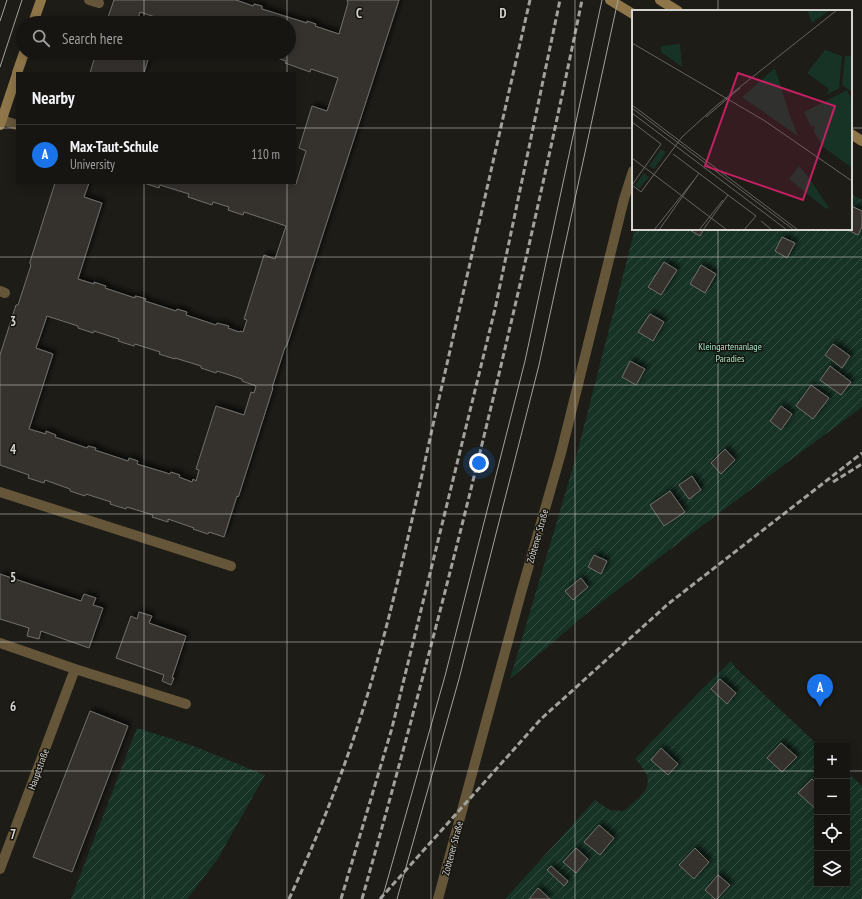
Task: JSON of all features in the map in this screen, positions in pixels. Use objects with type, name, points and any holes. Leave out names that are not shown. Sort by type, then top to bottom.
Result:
[{"type":"main road","points":[[35,16],[41,0]]},
{"type":"main road","points":[[610,0],[632,13]]},
{"type":"main road","points":[[660,0],[676,10]]},
{"type":"main road","points":[[17,72],[22,60]]},
{"type":"main road","points":[[1,123],[16,76]]},
{"type":"main road","points":[[852,135],[862,141]]},
{"type":"lane","points":[[1,123],[16,125]]},
{"type":"lane","name":"Zobtener Straße","points":[[438,899],[521,593],[561,453],[624,199],[632,174]]},
{"type":"lane","points":[[0,492],[231,566]]},
{"type":"lane","points":[[0,643],[75,669],[186,704]]},
{"type":"lane","name":"Hauptstraße","points":[[0,869],[75,669]]},
{"type":"green space","name":"Kleingartenanlage Paradies","points":[[852,195],[862,200],[862,407],[586,614],[510,679],[576,457],[635,230],[852,230]]},
{"type":"green space","points":[[731,661],[736,668],[816,743],[814,743],[814,887],[850,887],[850,775],[862,786],[862,899],[505,899],[595,800],[610,810],[624,811],[643,793],[647,787],[648,781],[642,768],[635,759]]},
{"type":"green space","points":[[137,728],[191,745],[265,775],[217,860],[187,899],[71,899]]},
{"type":"building","points":[[114,0],[236,0],[253,6],[254,4],[262,6],[262,9],[284,16],[152,16],[140,12],[139,16],[108,16]]},
{"type":"building","points":[[347,0],[399,0],[287,345],[285,347],[239,495],[238,497],[237,496],[224,537],[209,532],[208,534],[168,519],[168,522],[152,517],[153,515],[127,507],[126,509],[110,504],[111,502],[86,494],[85,496],[70,491],[70,489],[45,480],[44,483],[28,478],[29,475],[0,465],[0,355],[31,265],[30,262],[55,184],[89,184],[84,197],[102,203],[78,279],[94,284],[94,282],[106,286],[105,288],[135,298],[135,296],[140,297],[146,299],[145,301],[176,311],[177,309],[187,312],[186,315],[216,325],[217,323],[229,326],[228,328],[243,332],[247,320],[244,319],[264,255],[275,259],[286,226],[244,212],[243,215],[228,210],[229,207],[213,202],[212,205],[188,197],[189,194],[160,185],[159,188],[147,184],[296,184],[306,151],[299,148],[312,106],[327,111],[338,78],[311,69],[310,72],[285,63],[286,61],[283,60],[296,60],[296,20],[316,24],[315,26],[339,34],[348,3]],"holes":[[[47,316],[78,326],[78,328],[93,333],[94,331],[119,339],[118,341],[134,346],[135,344],[160,352],[159,354],[201,366],[201,368],[216,373],[217,371],[242,379],[242,381],[256,386],[254,393],[251,392],[244,415],[216,406],[196,469],[199,470],[196,481],[193,479],[192,482],[171,472],[170,474],[137,464],[138,461],[129,458],[128,461],[95,450],[96,448],[88,446],[87,448],[55,437],[56,435],[46,431],[46,434],[29,429],[53,354],[36,348]]]},
{"type":"building","points":[[94,60],[148,60],[144,72],[90,72]]},
{"type":"building","points":[[852,206],[862,211],[862,227],[858,235],[848,230],[852,230]]},
{"type":"building","points":[[690,230],[703,230],[700,236]]},
{"type":"building","points":[[782,237],[795,243],[787,258],[775,251]]},
{"type":"building","points":[[664,262],[677,270],[661,295],[648,287]]},
{"type":"building","points":[[701,265],[716,274],[705,293],[690,284]]},
{"type":"building","points":[[650,314],[664,322],[653,341],[638,332]]},
{"type":"building","points":[[833,344],[850,356],[842,368],[825,355]]},
{"type":"building","points":[[630,361],[645,369],[636,385],[622,377]]},
{"type":"building","points":[[830,366],[851,382],[841,395],[820,380]]},
{"type":"building","points":[[811,385],[829,398],[813,419],[796,406]]},
{"type":"building","points":[[781,406],[792,414],[781,430],[770,421]]},
{"type":"building","points":[[725,449],[735,460],[721,474],[711,463]]},
{"type":"building","points":[[692,476],[701,490],[689,499],[679,485]]},
{"type":"building","points":[[670,491],[685,512],[664,526],[650,505]]},
{"type":"building","points":[[594,555],[607,561],[601,574],[588,567]]},
{"type":"building","points":[[0,574],[81,601],[84,594],[96,598],[93,605],[103,608],[89,648],[41,631],[39,639],[27,636],[29,628],[0,619]]},
{"type":"building","points":[[581,578],[588,587],[573,600],[565,591]]},
{"type":"building","points":[[139,612],[152,616],[149,623],[186,636],[171,685],[162,681],[164,675],[116,658],[131,616],[137,619]]},
{"type":"building","points":[[720,679],[736,693],[727,704],[711,689]]},
{"type":"building","points":[[90,711],[128,726],[72,872],[33,857]]},
{"type":"building","points":[[781,743],[797,757],[782,772],[767,758]]},
{"type":"building","points":[[661,748],[678,764],[668,775],[651,760]]},
{"type":"building","points":[[812,779],[814,781],[814,807],[798,793]]},
{"type":"building","points":[[599,825],[614,838],[600,855],[584,842]]},
{"type":"building","points":[[576,848],[588,859],[576,873],[563,862]]},
{"type":"building","points":[[695,848],[709,862],[694,879],[679,865]]},
{"type":"building","points":[[551,866],[568,881],[564,886],[547,870]]},
{"type":"building","points":[[718,875],[730,885],[717,899],[715,899],[705,890]]},
{"type":"building","points":[[538,888],[550,899],[529,899]]},
{"type":"tram line","points":[[0,21],[7,0]]},
{"type":"tram line","points":[[17,16],[22,0]]},
{"type":"tram line","points":[[382,899],[445,676],[525,361],[602,0]]},
{"type":"tram line","points":[[397,899],[459,679],[539,365],[618,0]]},
{"type":"tram line","points":[[0,67],[16,18]]},
{"type":"railway","points":[[289,899],[339,780],[360,719],[378,658],[394,598],[530,0]]},
{"type":"railway","points":[[341,899],[392,728],[495,309],[560,0]]},
{"type":"railway","points":[[362,899],[423,676],[480,451],[533,226],[582,0]]},
{"type":"railway","points":[[380,899],[541,719],[668,604],[862,453]]},
{"type":"railway","points":[[833,482],[862,464]]},
{"type":"place","name":"Max-Taut-Schule","points":[[820,707]]}]
